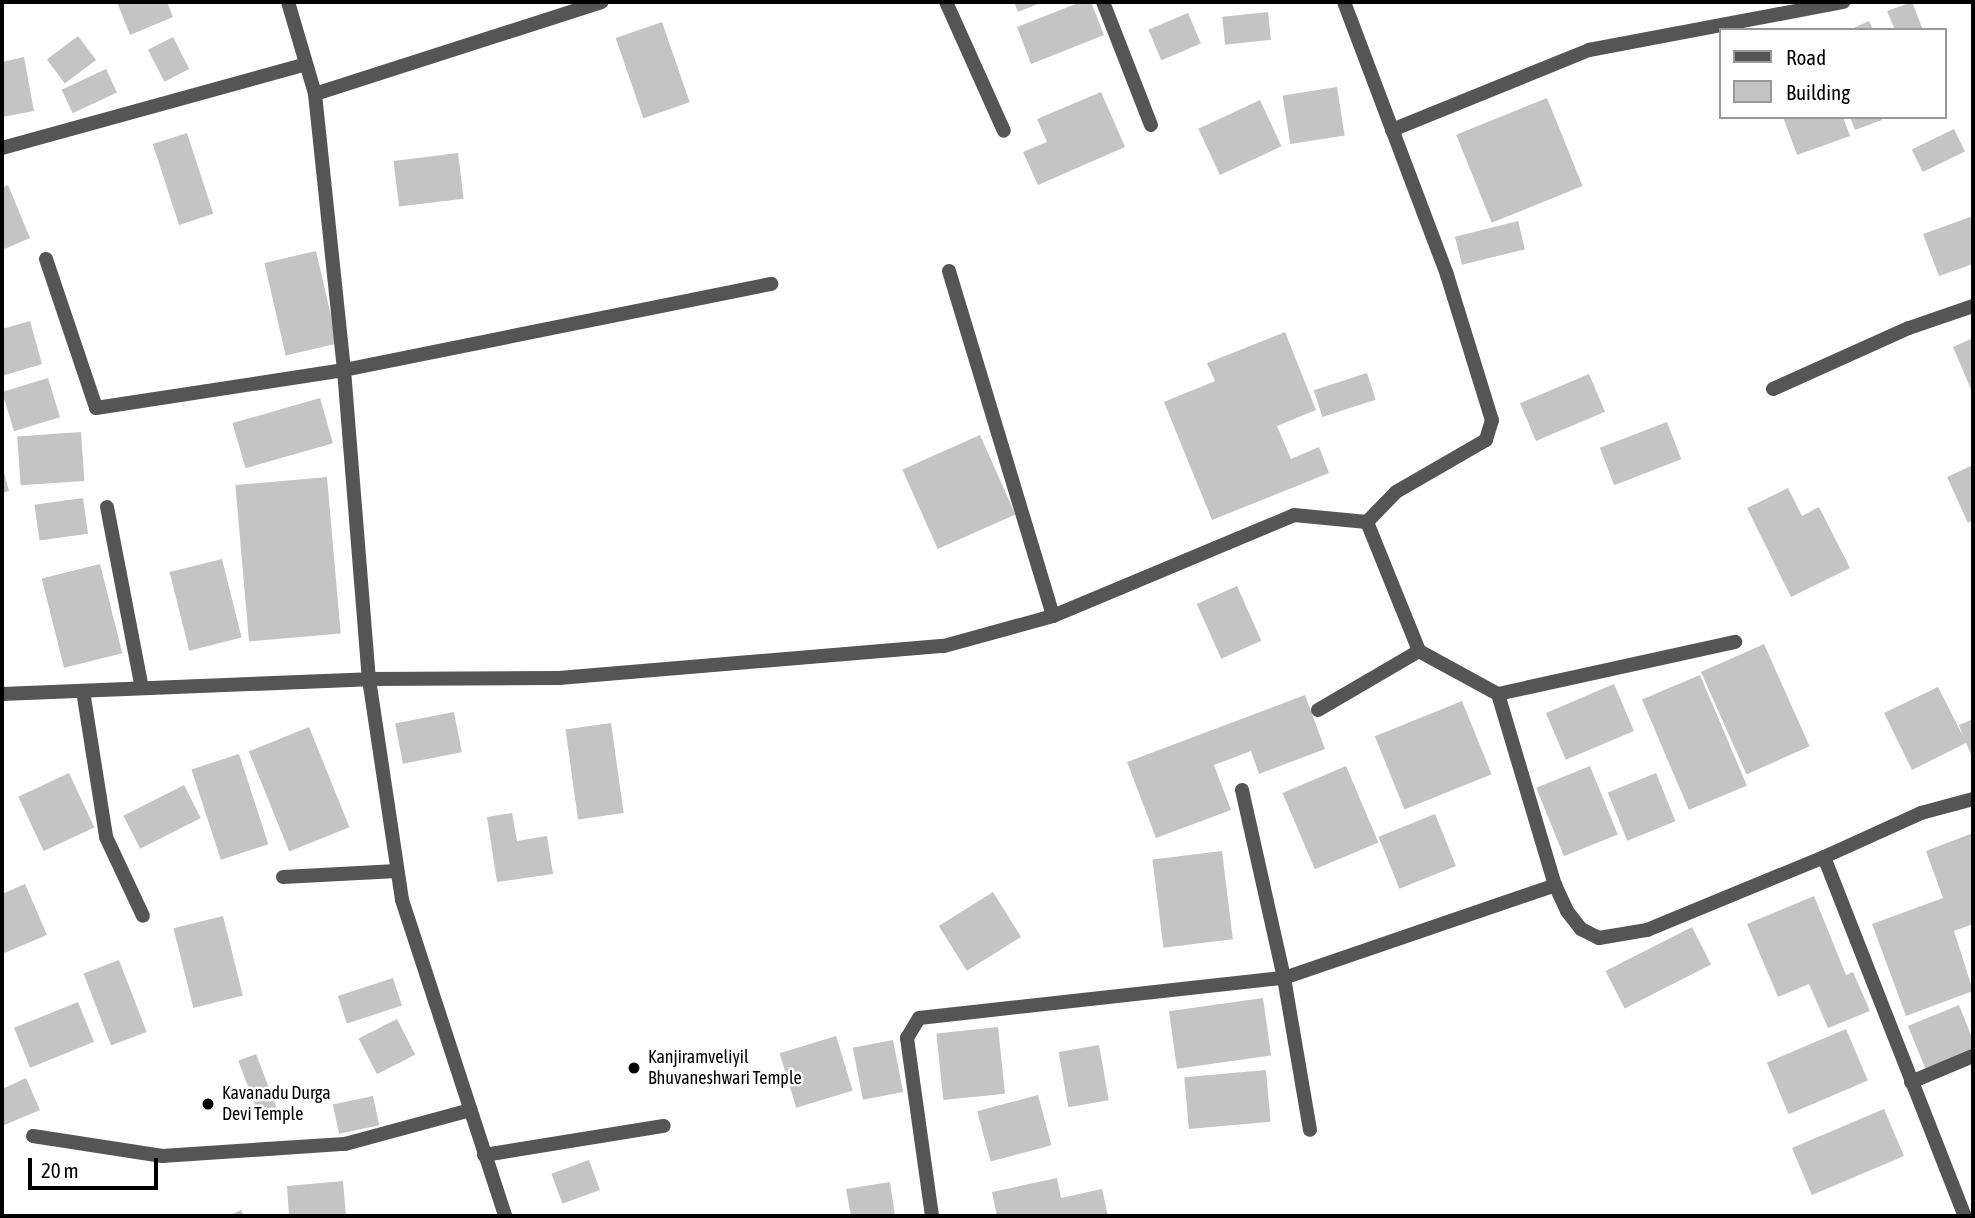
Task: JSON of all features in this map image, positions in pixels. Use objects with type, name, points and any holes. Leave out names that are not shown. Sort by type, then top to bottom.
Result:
[{"type":"street","points":[[288,2],[315,94],[344,370],[369,679],[402,900],[505,1216]]},
{"type":"street","points":[[315,94],[602,2]]},
{"type":"street","points":[[946,2],[1004,131]]},
{"type":"street","points":[[1103,2],[1151,125]]},
{"type":"street","points":[[1345,2],[1447,275],[1492,420],[1486,440],[1396,492],[1367,522]]},
{"type":"street","points":[[1392,130],[1589,50],[1844,2]]},
{"type":"street","points":[[2,148],[306,64]]},
{"type":"street","points":[[46,259],[96,408],[344,370],[771,284]]},
{"type":"street","points":[[948,271],[1053,616]]},
{"type":"street","points":[[1773,389],[1909,328],[1973,306]]},
{"type":"street","points":[[107,507],[142,688]]},
{"type":"street","points":[[2,694],[369,679],[559,678],[944,646],[1053,616],[1294,515],[1367,522]]},
{"type":"street","points":[[1367,522],[1419,651],[1497,694],[1735,642]]},
{"type":"street","points":[[1318,710],[1419,651]]},
{"type":"street","points":[[83,691],[106,837],[143,916]]},
{"type":"street","points":[[1497,694],[1555,885],[1567,911],[1581,929],[1599,938],[1647,930],[1921,814],[1973,799]]},
{"type":"street","points":[[1242,790],[1284,978],[1310,1130]]},
{"type":"street","points":[[1824,857],[1910,1082],[1965,1216]]},
{"type":"street","points":[[283,877],[397,872]]},
{"type":"street","points":[[932,1216],[907,1038],[919,1018],[1284,978],[1555,885]]},
{"type":"street","points":[[1910,1082],[1973,1056]]},
{"type":"street","points":[[33,1136],[162,1156],[345,1144],[470,1111]]},
{"type":"street","points":[[484,1155],[664,1126]]},
{"type":"building","points":[[117,2],[167,2],[173,17],[130,35]]},
{"type":"building","points":[[1014,2],[1043,2],[1018,12]]},
{"type":"building","points":[[1081,2],[1091,2],[1104,35],[1031,64],[1017,27]]},
{"type":"building","points":[[1912,2],[1922,28],[1894,28],[1887,11]]},
{"type":"building","points":[[1268,12],[1271,40],[1225,45],[1222,17]]},
{"type":"building","points":[[1188,13],[1201,43],[1161,60],[1148,30]]},
{"type":"building","points":[[1869,21],[1872,28],[1853,28]]},
{"type":"building","points":[[662,22],[690,102],[643,118],[616,38]]},
{"type":"building","points":[[78,36],[96,60],[65,83],[47,59]]},
{"type":"building","points":[[173,37],[189,69],[164,82],[148,50]]},
{"type":"building","points":[[24,57],[34,111],[2,117],[2,62]]},
{"type":"building","points":[[106,69],[117,93],[73,113],[62,90]]},
{"type":"building","points":[[1337,87],[1345,135],[1290,144],[1283,96]]},
{"type":"building","points":[[1101,92],[1125,147],[1038,185],[1023,152],[1047,142],[1037,119]]},
{"type":"building","points":[[1547,98],[1583,186],[1492,223],[1456,135]]},
{"type":"building","points":[[1260,100],[1282,146],[1220,175],[1198,129]]},
{"type":"building","points":[[1784,119],[1844,119],[1850,136],[1797,155]]},
{"type":"building","points":[[1851,119],[1882,119],[1882,120],[1855,130]]},
{"type":"building","points":[[1954,129],[1965,151],[1923,172],[1912,150]]},
{"type":"building","points":[[187,133],[213,214],[179,225],[153,144]]},
{"type":"building","points":[[458,153],[464,199],[399,207],[393,161]]},
{"type":"building","points":[[8,185],[30,238],[2,250],[2,188]]},
{"type":"building","points":[[1973,216],[1973,264],[1939,276],[1923,234]]},
{"type":"building","points":[[1518,221],[1525,249],[1462,265],[1455,237]]},
{"type":"building","points":[[316,251],[337,344],[286,355],[264,263]]},
{"type":"building","points":[[30,321],[42,364],[2,376],[2,329]]},
{"type":"building","points":[[1285,332],[1316,410],[1277,426],[1291,459],[1319,447],[1329,473],[1212,520],[1164,402],[1215,381],[1207,363]]},
{"type":"building","points":[[1973,338],[1973,394],[1953,347]]},
{"type":"building","points":[[1367,373],[1376,400],[1322,417],[1314,390]]},
{"type":"building","points":[[1589,374],[1605,412],[1536,441],[1520,403]]},
{"type":"building","points":[[48,378],[60,417],[14,431],[2,392]]},
{"type":"building","points":[[320,398],[333,443],[245,468],[233,423]]},
{"type":"building","points":[[1667,422],[1681,459],[1614,485],[1600,448]]},
{"type":"building","points":[[81,432],[84,481],[21,485],[17,436]]},
{"type":"building","points":[[980,435],[1015,514],[938,549],[902,470]]},
{"type":"building","points":[[2,465],[9,491],[2,493]]},
{"type":"building","points":[[1973,465],[1973,520],[1968,523],[1947,477]]},
{"type":"building","points":[[327,477],[341,633],[249,641],[235,485]]},
{"type":"building","points":[[1788,488],[1802,516],[1819,507],[1850,568],[1791,597],[1747,508]]},
{"type":"building","points":[[83,498],[88,534],[39,540],[34,505]]},
{"type":"building","points":[[222,559],[242,638],[189,651],[170,572]]},
{"type":"building","points":[[100,564],[122,653],[64,668],[42,579]]},
{"type":"building","points":[[1237,586],[1261,641],[1221,659],[1197,604]]},
{"type":"building","points":[[1764,644],[1810,746],[1747,774],[1701,672]]},
{"type":"building","points":[[1700,675],[1747,785],[1689,810],[1642,700]]},
{"type":"building","points":[[1614,684],[1634,731],[1566,760],[1546,713]]},
{"type":"building","points":[[1938,687],[1963,736],[1959,725],[1973,719],[1973,759],[1966,743],[1912,770],[1884,713]]},
{"type":"building","points":[[1305,695],[1325,749],[1259,774],[1251,751],[1214,765],[1231,810],[1156,838],[1127,762]]},
{"type":"building","points":[[1462,701],[1492,774],[1404,809],[1375,736]]},
{"type":"building","points":[[454,712],[462,752],[403,764],[395,723]]},
{"type":"building","points":[[611,723],[624,813],[578,820],[565,729]]},
{"type":"building","points":[[309,727],[349,827],[289,851],[249,751]]},
{"type":"building","points":[[239,754],[268,844],[221,860],[191,769]]},
{"type":"building","points":[[1346,766],[1378,842],[1315,869],[1282,793]]},
{"type":"building","points":[[1590,766],[1618,835],[1564,856],[1536,788]]},
{"type":"building","points":[[69,773],[94,827],[44,851],[18,797]]},
{"type":"building","points":[[1656,773],[1675,821],[1627,841],[1608,792]]},
{"type":"building","points":[[184,785],[201,818],[140,849],[123,816]]},
{"type":"building","points":[[512,813],[517,841],[547,836],[553,874],[497,882],[487,817]]},
{"type":"building","points":[[1435,814],[1456,866],[1399,889],[1378,837]]},
{"type":"building","points":[[1973,833],[1973,924],[1954,931],[1973,991],[1906,1016],[1872,924],[1943,898],[1926,851]]},
{"type":"building","points":[[1222,851],[1233,939],[1163,948],[1153,860]]},
{"type":"building","points":[[25,884],[47,935],[2,954],[2,894]]},
{"type":"building","points":[[993,892],[1021,937],[967,971],[939,926]]},
{"type":"building","points":[[1814,896],[1846,975],[1853,972],[1870,1011],[1828,1028],[1809,984],[1778,997],[1747,924]]},
{"type":"building","points":[[223,916],[243,996],[193,1008],[174,928]]},
{"type":"building","points":[[1692,927],[1711,964],[1625,1008],[1606,971]]},
{"type":"building","points":[[119,960],[147,1032],[111,1046],[84,974]]},
{"type":"building","points":[[393,978],[402,1006],[347,1024],[338,996]]},
{"type":"building","points":[[1263,998],[1271,1055],[1177,1069],[1169,1011]]},
{"type":"building","points":[[78,1002],[94,1042],[30,1068],[14,1028]]},
{"type":"building","points":[[1959,1005],[1973,1040],[1973,1050],[1926,1070],[1908,1026]]},
{"type":"building","points":[[397,1019],[415,1055],[377,1074],[359,1039]]},
{"type":"building","points":[[998,1027],[1005,1094],[943,1100],[936,1033]]},
{"type":"building","points":[[1846,1029],[1868,1081],[1789,1114],[1767,1063]]},
{"type":"building","points":[[836,1036],[853,1091],[796,1108],[780,1053]]},
{"type":"building","points":[[893,1040],[903,1092],[863,1100],[853,1048]]},
{"type":"building","points":[[1099,1045],[1109,1100],[1068,1107],[1059,1052]]},
{"type":"building","points":[[256,1054],[276,1107],[259,1114],[238,1061]]},
{"type":"building","points":[[1266,1070],[1271,1122],[1189,1129],[1184,1077]]},
{"type":"building","points":[[26,1078],[40,1110],[2,1126],[2,1089]]},
{"type":"building","points":[[1038,1095],[1051,1145],[991,1162],[977,1111]]},
{"type":"building","points":[[373,1096],[379,1125],[339,1134],[333,1105]]},
{"type":"building","points":[[1884,1109],[1904,1156],[1812,1195],[1792,1148]]},
{"type":"building","points":[[589,1160],[600,1190],[562,1204],[551,1174]]},
{"type":"building","points":[[1057,1178],[1061,1198],[1102,1189],[1108,1216],[997,1216],[992,1192]]},
{"type":"building","points":[[343,1181],[346,1216],[289,1216],[287,1186]]},
{"type":"building","points":[[890,1182],[895,1216],[851,1216],[846,1189]]},
{"type":"building","points":[[241,1210],[244,1216],[228,1216]]},
{"type":"place","name":"Kanjiramveliyil Bhuvaneshwari Temple","points":[[634,1068]]},
{"type":"place","name":"Kavanadu Durga Devi Temple","points":[[208,1104]]}]
